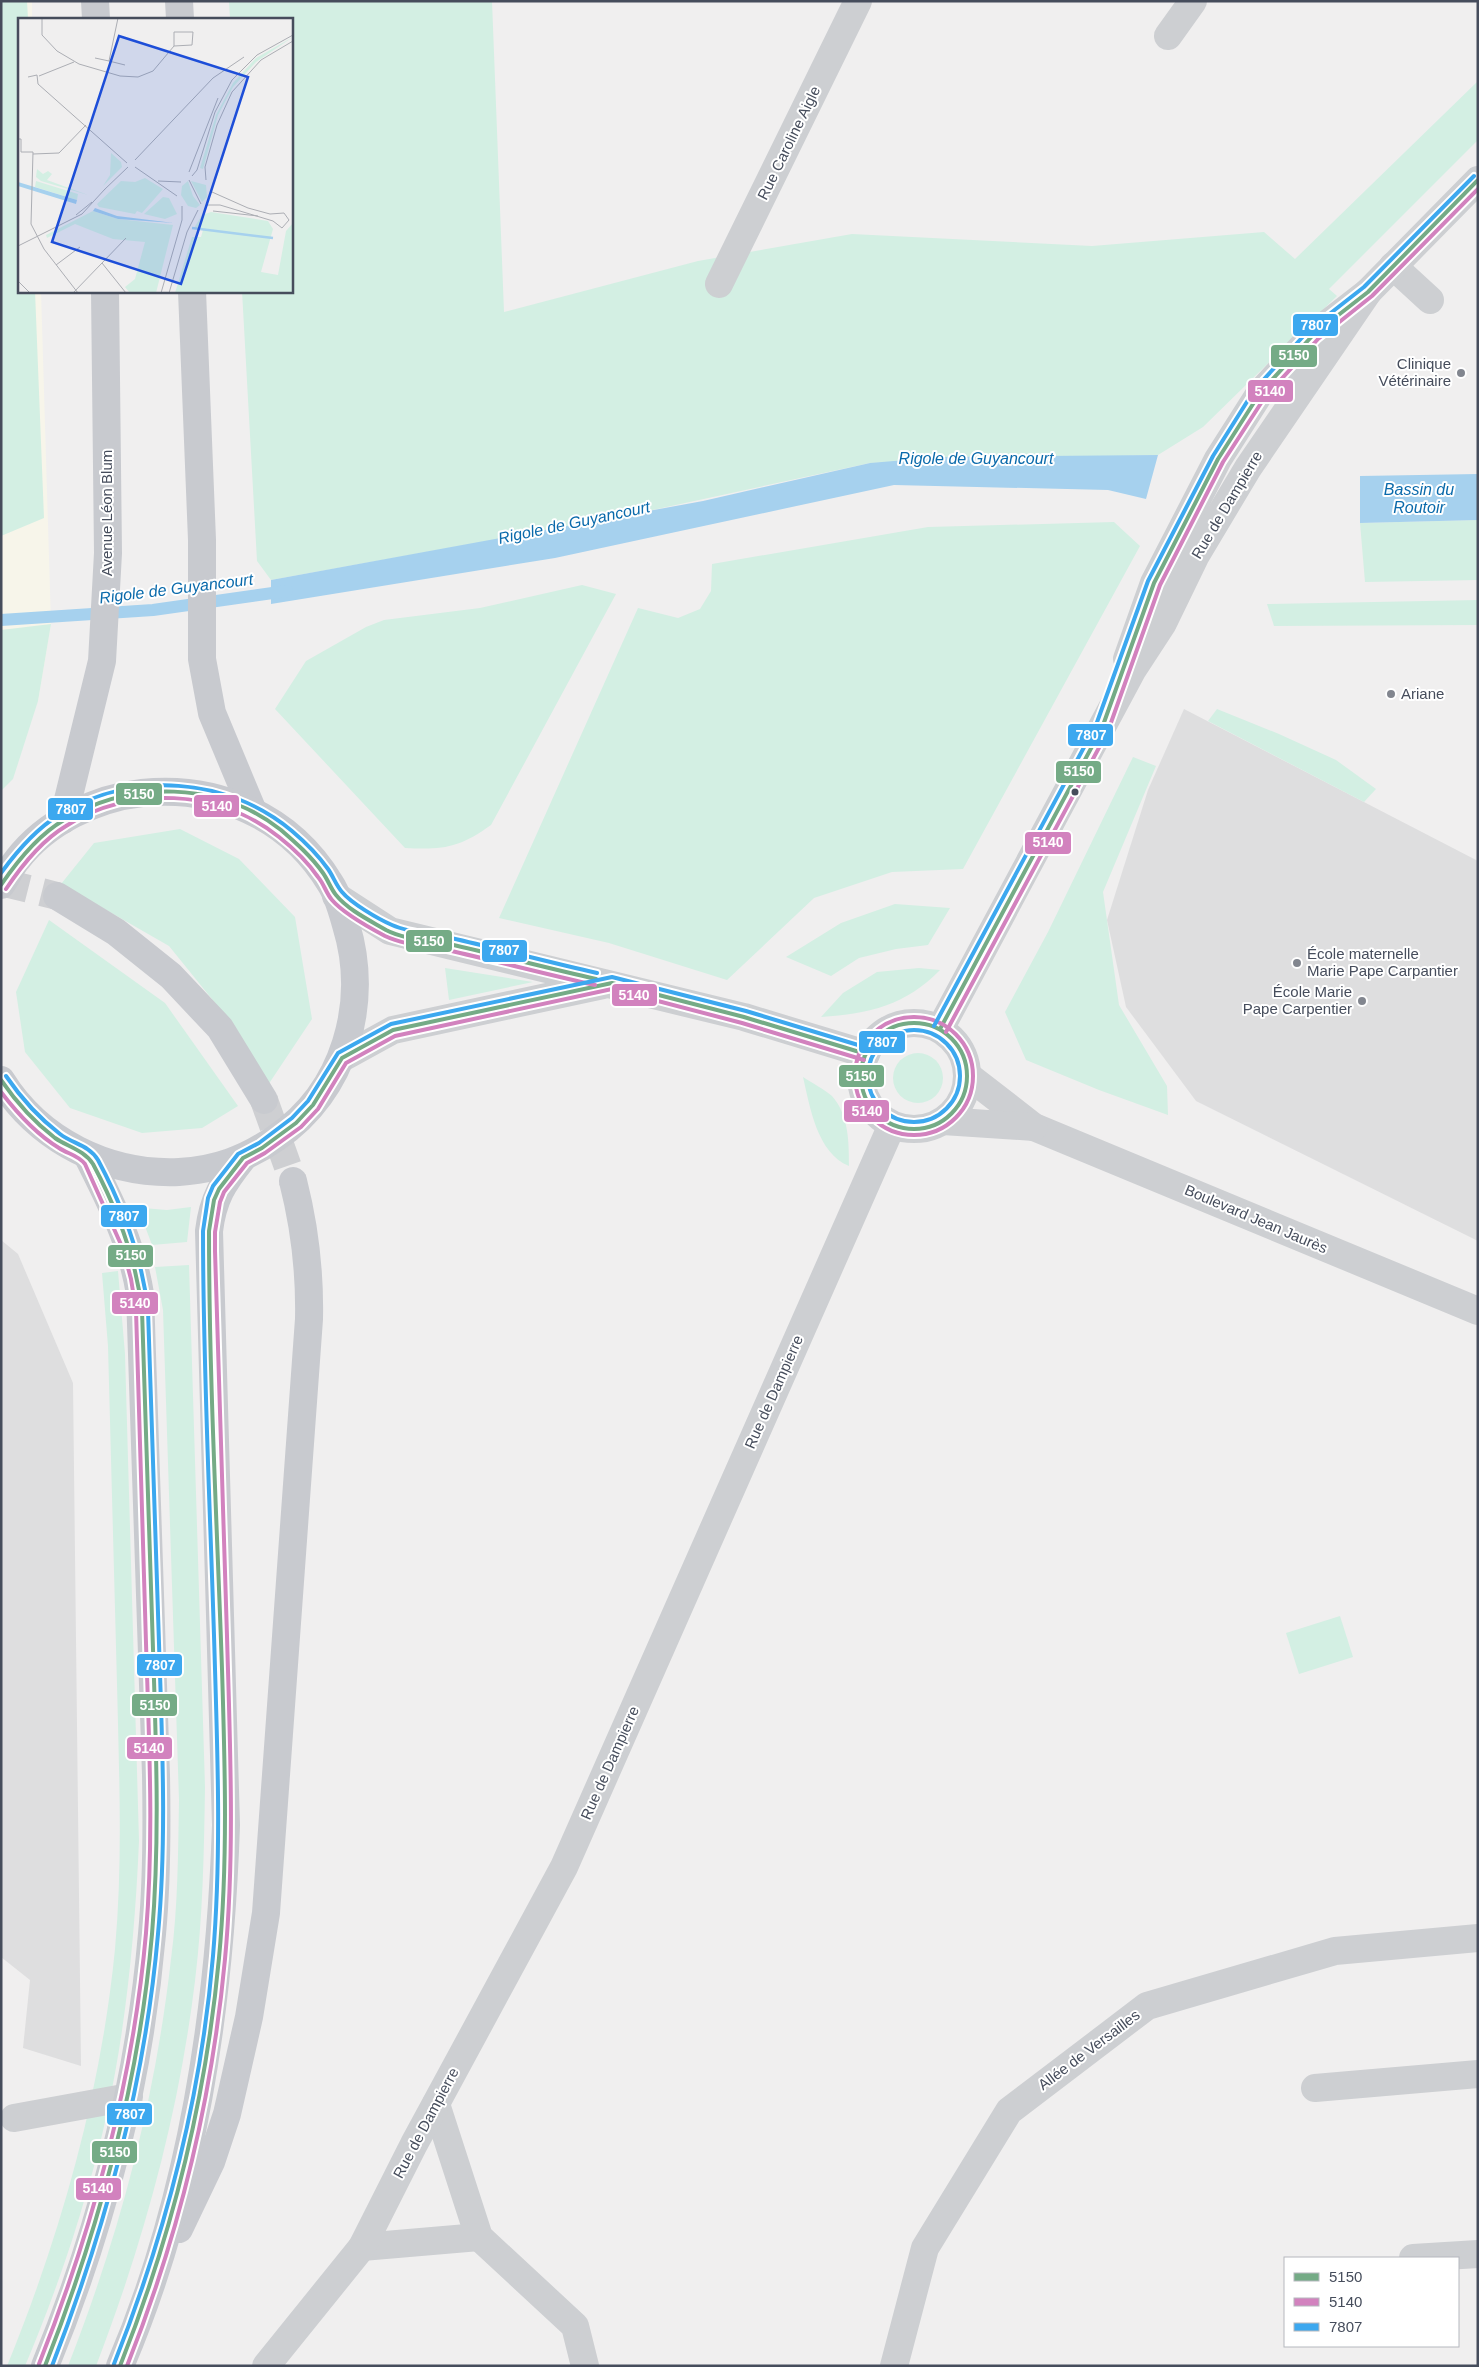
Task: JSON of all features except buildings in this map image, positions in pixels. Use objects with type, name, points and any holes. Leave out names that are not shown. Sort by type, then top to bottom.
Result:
[{"type":"main road","points":[[95,1],[96,18]]},
{"type":"main road","points":[[179,1],[180,18]]},
{"type":"main road","name":"Avenue Léon Blum","points":[[63,820],[102,661],[108,553],[105,292]]},
{"type":"main road","points":[[192,292],[202,540],[202,659],[212,713],[252,810]]},
{"type":"main road","points":[[1,885],[18,859],[37,840],[63,820],[88,806],[110,799],[155,792],[178,791],[203,794],[252,810],[273,824],[306,852],[330,882],[336,896],[349,935],[354,982],[354,1006],[342,1058],[313,1105],[302,1117],[281,1134],[243,1158],[219,1167],[168,1172],[120,1166],[87,1155],[64,1144],[44,1129],[21,1106],[1,1080]]},
{"type":"main road","points":[[56,896],[116,932],[171,976],[220,1028],[264,1100]]},
{"type":"main road","points":[[45,2366],[66,2314],[91,2241],[113,2164],[129,2097],[145,2002],[157,1855],[142,1310],[138,1277],[127,1239],[119,1218],[87,1155]]},
{"type":"main road","points":[[120,2366],[149,2288],[172,2213],[206,2059],[223,1913],[226,1825],[225,1756],[209,1231],[214,1200],[243,1158]]},
{"type":"main road","points":[[149,2288],[196,2196],[211,2162],[227,2114],[249,2017],[266,1913],[309,1319],[310,1283],[308,1252],[303,1219],[293,1181]]},
{"type":"street","name":"Rue Caroline Aigle","points":[[719,284],[858,1]]},
{"type":"street","points":[[1168,36],[1193,1]]},
{"type":"street","name":"Rue de Dampierre","points":[[940,1029],[1102,728],[1154,583],[1218,459],[1260,393],[1314,334],[1368,292],[1478,180]]},
{"type":"street","points":[[1393,266],[1430,300]]},
{"type":"street","points":[[336,896],[390,931],[744,1017],[866,1054]]},
{"type":"street","points":[[342,1058],[393,1030],[612,984]]},
{"type":"street","points":[[908,1023],[940,1029],[954,1042],[964,1057],[967,1075],[965,1091],[957,1108],[943,1121],[928,1127],[910,1129],[892,1125],[872,1108],[863,1092],[861,1074],[866,1054],[877,1039],[890,1029],[908,1023]]},
{"type":"street","name":"Boulevard Jean Jaurès","points":[[967,1075],[1034,1127],[1478,1311]]},
{"type":"street","name":"Boulevard Jean Jaurès","points":[[943,1121],[1034,1127]]},
{"type":"street","name":"Rue de Dampierre","points":[[266,2366],[362,2247],[436,2104],[564,1868],[892,1125]]},
{"type":"street","name":"Allée de Versailles","points":[[894,2366],[925,2248],[1009,2111],[1147,2006],[1334,1951],[1478,1938]]},
{"type":"street","points":[[1315,2088],[1478,2074]]},
{"type":"street","points":[[14,2118],[129,2097]]},
{"type":"street","points":[[436,2104],[479,2236],[576,2326],[585,2366]]},
{"type":"street","points":[[362,2247],[479,2236]]},
{"type":"street","points":[[1429,2257],[1478,2254]]},
{"type":"shaded area","points":[[1,1],[32,1],[32,18],[18,18],[18,292],[41,292],[51,624],[38,701],[1,708]]},
{"type":"shaded area","name":"École maternelle Marie Pape Carpantier","points":[[1184,709],[1478,861],[1478,1241],[1196,1101],[1126,1007],[1107,920],[1148,790]]},
{"type":"shaded area","points":[[1,1240],[18,1254],[73,1383],[81,2066],[23,2048],[30,1980],[1,1957]]},
{"type":"green space","points":[[1,1],[27,1],[28,18],[18,18],[18,292],[35,292],[44,518],[1,536]]},
{"type":"green space","points":[[229,1],[492,1],[504,312],[698,261],[852,234],[1092,246],[1264,232],[1295,259],[1478,81],[1478,140],[1329,289],[1337,296],[1203,427],[1158,455],[870,463],[611,519],[271,580],[257,561],[242,292],[292,292],[292,18],[230,18]]},
{"type":"green space","points":[[1478,520],[1478,580],[1365,582],[1360,523]]},
{"type":"green space","points":[[1114,522],[1140,546],[963,869],[892,872],[814,898],[727,980],[609,943],[499,918],[638,608],[678,618],[700,609],[711,591],[712,564],[928,527]]},
{"type":"green space","points":[[582,585],[616,594],[491,825],[460,843],[440,848],[405,848],[275,709],[306,661],[366,627],[384,620],[480,608]]},
{"type":"green space","points":[[1478,600],[1478,625],[1274,626],[1267,604]]},
{"type":"green space","points":[[51,624],[38,701],[13,779],[1,791],[1,630]]},
{"type":"green space","points":[[1217,709],[1336,760],[1376,789],[1364,802],[1208,721]]},
{"type":"green space","points":[[1133,757],[1156,766],[1103,892],[1119,1005],[1167,1086],[1168,1115],[1099,1090],[1026,1060],[1005,1012],[1048,932]]},
{"type":"green space","points":[[180,829],[239,859],[295,917],[312,1019],[268,1085],[237,1030],[169,946],[61,884],[94,843]]},
{"type":"green space","points":[[895,904],[950,908],[928,945],[896,949],[859,958],[831,976],[786,957],[841,923]]},
{"type":"green space","points":[[49,920],[165,1003],[238,1106],[202,1128],[142,1133],[70,1108],[25,1052],[16,992]]},
{"type":"green space","points":[[445,968],[533,982],[449,1000]]},
{"type":"green space","points":[[919,968],[940,970],[914,992],[886,1006],[838,1016],[821,1017],[843,993],[877,972]]},
{"type":"green space","points":[[918,1053],[927,1055],[938,1064],[943,1078],[941,1087],[932,1098],[918,1103],[909,1101],[898,1092],[893,1078],[895,1069],[904,1058]]},
{"type":"green space","points":[[803,1077],[829,1093],[838,1104],[847,1130],[849,1166],[838,1160],[822,1140],[812,1115]]},
{"type":"green space","points":[[191,1207],[187,1242],[152,1245],[140,1213],[143,1208],[167,1210]]},
{"type":"green space","points":[[189,1265],[205,1787],[203,1884],[198,1957],[180,2079],[157,2176],[129,2272],[96,2366],[68,2366],[104,2266],[133,2166],[155,2064],[173,1939],[179,1800],[163,1310],[155,1267]]},
{"type":"green space","points":[[118,1271],[125,1354],[139,1841],[134,1929],[124,2018],[109,2105],[74,2236],[25,2366],[7,2366],[45,2265],[76,2162],[100,2056],[109,2003],[115,1949],[120,1850],[119,1784],[108,1346],[102,1273]]},
{"type":"green space","points":[[1340,1616],[1353,1657],[1299,1674],[1286,1633]]},
{"type":"water","points":[[1158,455],[1146,499],[1108,490],[894,485],[555,558],[271,604],[271,580],[703,501],[870,463],[942,457]]},
{"type":"water","name":"Bassin du Routoir","points":[[1478,474],[1478,520],[1360,523],[1360,476]]},
{"type":"waterway","name":"Rigole de Guyancourt","points":[[1,620],[153,610],[287,591]]},
{"type":"tunnel","points":[[1,882],[57,896]]},
{"type":"tunnel","points":[[264,1100],[293,1181]]},
{"type":"transit line","name":"7807","points":[[934,1026],[1096,725],[1148,581],[1213,456],[1255,389],[1309,330],[1364,287],[1474,176]]},
{"type":"transit line","name":"5150","points":[[940,1029],[1102,728],[1154,583],[1218,459],[1260,393],[1314,334],[1368,292],[1478,180]]},
{"type":"transit line","name":"5140","points":[[946,1032],[1108,731],[1160,585],[1223,462],[1265,397],[1318,339],[1372,296],[1478,189]]},
{"type":"transit line","name":"7807","points":[[1,873],[20,849],[42,827],[59,815],[87,801],[117,791],[148,786],[178,786],[209,790],[238,799],[266,813],[292,831],[320,859],[346,896],[386,922],[406,930],[451,938],[597,973]]},
{"type":"transit line","name":"5150","points":[[1,885],[14,866],[46,833],[64,820],[90,807],[117,798],[145,793],[174,792],[202,795],[230,802],[257,814],[281,830],[313,861],[325,876],[334,893],[347,906],[386,930],[409,938],[449,944],[596,979]]},
{"type":"transit line","name":"5140","points":[[6,889],[25,862],[40,846],[66,826],[91,813],[118,804],[146,799],[174,798],[202,802],[229,809],[255,821],[279,837],[295,850],[309,866],[337,905],[357,920],[385,936],[408,943],[447,950],[595,985]]},
{"type":"transit line","name":"7807","points":[[114,2364],[150,2265],[178,2164],[200,2061],[213,1956],[217,1885],[218,1777],[203,1286],[203,1231],[208,1198],[213,1186],[238,1154],[259,1143],[292,1118],[308,1101],[338,1053],[391,1024],[612,977],[746,1011],[868,1048]]},
{"type":"transit line","name":"5150","points":[[120,2366],[156,2267],[184,2165],[196,2114],[205,2062],[219,1958],[224,1886],[225,1778],[209,1286],[209,1231],[214,1200],[219,1189],[243,1158],[262,1148],[296,1123],[313,1105],[342,1058],[393,1030],[612,983],[744,1017],[866,1054]]},
{"type":"transit line","name":"5140","points":[[127,2366],[146,2317],[191,2166],[212,2063],[225,1959],[230,1879],[230,1757],[215,1251],[215,1232],[220,1202],[224,1192],[247,1163],[265,1153],[301,1127],[318,1109],[346,1063],[395,1036],[612,989],[742,1023],[864,1060]]},
{"type":"transit line","name":"5140","points":[[914,1017],[937,1022],[956,1034],[968,1053],[973,1076],[968,1099],[956,1118],[937,1130],[914,1135],[891,1130],[872,1118],[860,1099],[855,1076],[860,1053],[872,1034],[891,1022],[914,1017]]},
{"type":"transit line","name":"5150","points":[[914,1023],[934,1027],[951,1039],[963,1056],[967,1076],[963,1096],[951,1113],[934,1125],[914,1129],[894,1125],[877,1113],[865,1096],[861,1076],[865,1056],[877,1039],[894,1027],[914,1023]]},
{"type":"transit line","name":"7807","points":[[905,1030],[923,1030],[940,1037],[953,1050],[960,1067],[960,1076],[960,1085],[953,1102],[940,1115],[923,1122],[905,1122],[888,1115],[875,1102],[868,1085],[868,1067],[875,1050],[888,1037],[905,1030]]},
{"type":"transit line","name":"7807","points":[[6,1076],[24,1100],[45,1121],[60,1134],[90,1151],[98,1160],[116,1196],[130,1233],[141,1271],[148,1310],[163,1788],[161,1898],[158,1934],[144,2045],[120,2154],[90,2261],[52,2366]]},
{"type":"transit line","name":"5150","points":[[1,1080],[19,1104],[40,1125],[55,1138],[85,1155],[93,1164],[110,1199],[124,1235],[135,1272],[142,1310],[156,1756],[157,1827],[152,1934],[138,2045],[114,2153],[100,2207],[83,2260],[45,2366]]},
{"type":"transit line","name":"5140","points":[[1,1092],[35,1130],[85,1164],[123,1249],[131,1279],[136,1310],[150,1788],[150,1861],[146,1933],[132,2044],[108,2152],[94,2206],[77,2259],[39,2364]]},
{"type":"place","name":"Clinique Vétérinaire","points":[[1461,373]]},
{"type":"place","name":"Ariane","points":[[1391,694]]},
{"type":"place","name":"École maternelle Marie Pape Carpantier","points":[[1297,963]]},
{"type":"place","name":"École Marie Pape Carpentier","points":[[1362,1001]]}]
